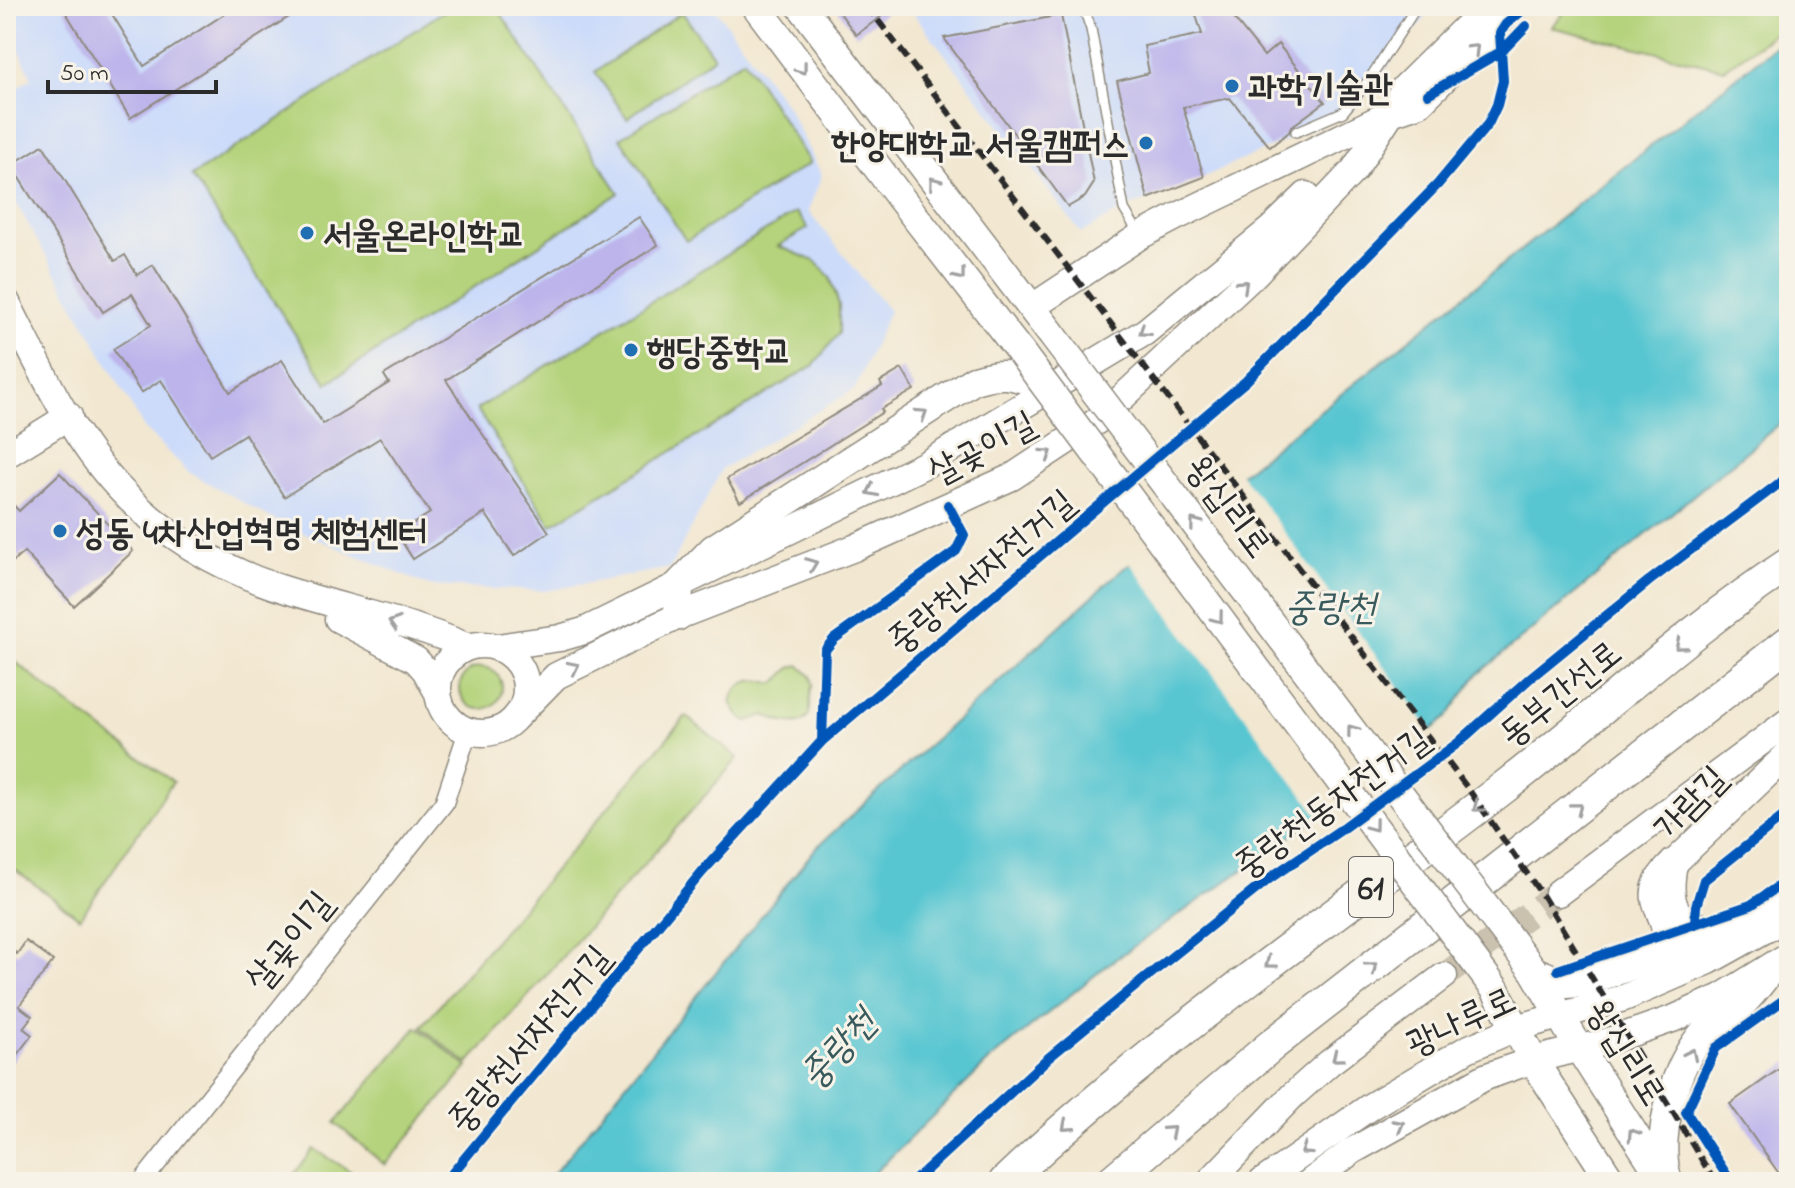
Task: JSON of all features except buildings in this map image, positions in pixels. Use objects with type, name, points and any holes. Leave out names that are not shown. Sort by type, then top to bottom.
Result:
[{"type":"highway","points":[[1741,595],[1789,551]]},
{"type":"highway","name":"동부간선로","points":[[1005,1182],[1126,1074],[1505,787],[1741,595],[1789,564]]},
{"type":"highway","name":"61","points":[[1111,1182],[1272,1045],[1789,642]]},
{"type":"highway","points":[[1699,714],[1789,665]]},
{"type":"main road","points":[[756,6],[1021,353],[1495,989],[1533,1060],[1612,1182]]},
{"type":"main road","name":"왕십리로","points":[[801,6],[1534,971],[1579,1048],[1666,1182]]},
{"type":"main road","name":"살곶이길","points":[[515,718],[556,676],[678,616],[854,548],[1012,477],[1097,421],[1253,276],[1354,170],[1404,88],[1487,6]]},
{"type":"main road","name":"살곶이길","points":[[497,647],[560,638],[584,631],[926,464],[1145,332],[1272,228],[1391,113],[1420,103],[1517,6]]},
{"type":"main road","points":[[1031,308],[1140,236],[1391,113]]},
{"type":"main road","points":[[6,301],[91,453],[119,489],[155,521],[218,562],[404,652],[425,670],[447,716],[468,731],[493,731],[515,718],[523,706],[525,678],[510,654],[483,644],[455,654],[439,678],[438,693]]},
{"type":"main road","points":[[678,616],[679,584],[713,549],[974,380],[993,374],[1013,375],[1045,386]]},
{"type":"main road","points":[[6,455],[69,416]]},
{"type":"main road","points":[[270,585],[468,647]]},
{"type":"main road","points":[[1558,893],[1789,721]]},
{"type":"main road","name":"가람길","points":[[1722,932],[1705,929],[1681,916],[1675,908],[1670,888],[1674,863],[1789,753]]},
{"type":"main road","points":[[1654,958],[1665,945],[1667,933],[1658,900],[1658,883],[1674,863]]},
{"type":"main road","points":[[1534,971],[1565,984],[1581,983],[1722,932],[1775,905],[1786,913],[1756,952],[1709,980],[1704,990],[1710,1002]]},
{"type":"main road","name":"광나루로","points":[[1262,1182],[1371,1106],[1467,1049],[1516,1028],[1624,998],[1668,980],[1786,913]]},
{"type":"main road","points":[[1666,1182],[1663,1167],[1664,1120],[1676,1084],[1696,1043],[1709,1027],[1738,1007],[1781,960]]},
{"type":"main road","name":"광나루로","points":[[1310,1182],[1352,1151],[1485,1077],[1533,1060],[1639,1031],[1710,1002],[1781,960]]},
{"type":"main road","points":[[1209,1182],[1292,1096],[1329,1063],[1444,976]]},
{"type":"street","name":"살곶이길","points":[[142,1182],[444,803],[468,731]]},
{"type":"lane","points":[[1083,6],[1091,29],[1124,209],[1140,236]]},
{"type":"lane","points":[[1296,132],[1343,112],[1369,80],[1417,6]]},
{"type":"shaded area","points":[[6,6],[713,6],[787,106],[822,175],[808,211],[889,311],[855,389],[722,469],[670,568],[545,591],[429,586],[282,524],[190,473],[145,430],[6,185],[6,95],[32,78],[6,22]]},
{"type":"shaded area","name":"한양대학교 서울캠퍼스","points":[[908,6],[1434,6],[1355,109],[1204,177],[1124,209],[1081,233]]},
{"type":"green space","points":[[452,6],[496,6],[619,193],[327,383],[192,176]]},
{"type":"green space","points":[[1570,6],[1789,6],[1789,23],[1724,69],[1551,27]]},
{"type":"green space","points":[[682,12],[714,57],[627,118],[595,72]]},
{"type":"green space","points":[[744,59],[810,163],[686,241],[620,138]]},
{"type":"green space","points":[[796,212],[808,228],[778,246],[815,261],[830,277],[839,305],[839,333],[814,365],[551,525],[477,409]]},
{"type":"green space","points":[[6,654],[173,782],[80,918],[6,863]]},
{"type":"green space","points":[[799,665],[811,676],[813,685],[810,710],[803,721],[790,723],[765,715],[747,721],[738,715],[731,702],[741,685],[759,680],[773,684]]},
{"type":"green space","points":[[481,667],[496,673],[502,688],[496,703],[481,709],[466,703],[460,688],[466,673]]},
{"type":"green space","points":[[686,716],[738,758],[468,1064],[421,1027]]},
{"type":"green space","points":[[417,1027],[468,1067],[385,1165],[335,1123]]},
{"type":"green space","points":[[314,1149],[368,1182],[288,1182]]},
{"type":"water","name":"중랑천","points":[[1789,35],[1789,416],[1477,675],[1446,718],[1321,815],[1110,963],[990,1060],[865,1182],[547,1182],[816,848],[1118,573]]},
{"type":"pier","points":[[1239,471],[1433,733],[1321,819],[1128,560]]},
{"type":"tunnel","points":[[1444,976],[1558,893]]},
{"type":"railway","points":[[867,6],[1469,790],[1544,898],[1715,1182]]},
{"type":"cycle path","name":"중랑천서자전거길","points":[[445,1182],[702,872],[822,741],[1246,381],[1438,184],[1488,124],[1503,81],[1500,33],[1528,6]]},
{"type":"cycle path","points":[[1428,94],[1502,51],[1526,26]]},
{"type":"cycle path","name":"중랑천동자전거길","points":[[913,1182],[1047,1059],[1143,980],[1270,878],[1458,743],[1530,678],[1649,581],[1789,476]]},
{"type":"cycle path","name":"중랑천서자전거길","points":[[822,741],[825,650],[834,639],[956,551],[964,535],[948,505]]},
{"type":"cycle path","points":[[1695,924],[1696,906],[1704,880],[1789,812]]},
{"type":"cycle path","points":[[1558,970],[1751,905],[1789,879]]},
{"type":"cycle path","points":[[1731,1182],[1686,1112],[1716,1048],[1789,996]]},
{"type":"place","name":"과학기술관","points":[[1232,86]]},
{"type":"place","name":"한양대학교 서울캠퍼스","points":[[1146,143]]},
{"type":"place","name":"서울온라인학교","points":[[307,233]]},
{"type":"place","name":"행당중학교","points":[[631,350]]},
{"type":"place","name":"성동 4차산업혁명 체험센터","points":[[60,531]]}]
